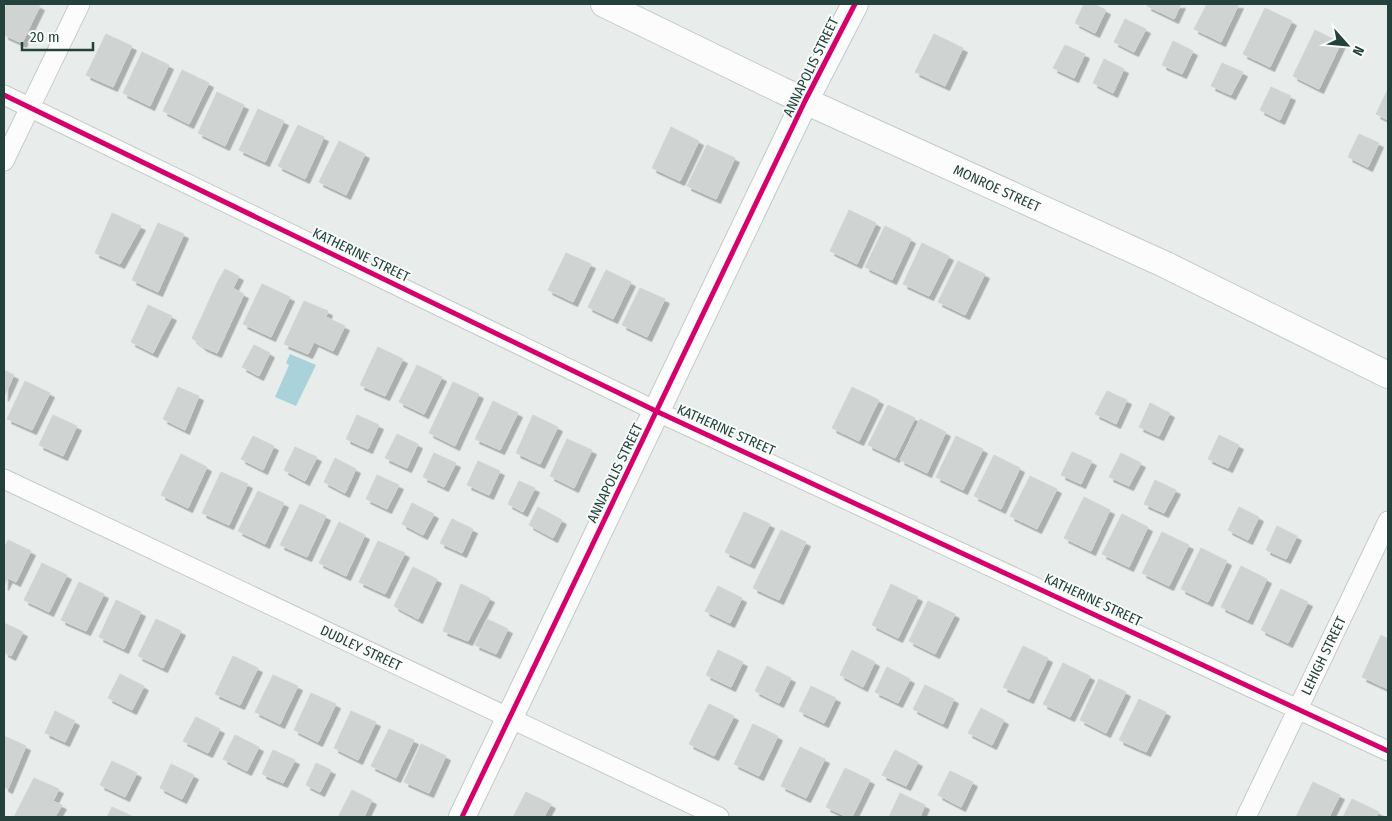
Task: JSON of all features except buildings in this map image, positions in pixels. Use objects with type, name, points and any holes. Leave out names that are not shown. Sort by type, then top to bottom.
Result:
[{"type":"street","points":[[4,161],[80,4]]},
{"type":"street","name":"MONROE STREET","points":[[604,4],[806,101],[1166,265],[1388,375]]},
{"type":"street","name":"ANNAPOLIS STREET","points":[[462,817],[806,101],[855,4]]},
{"type":"street","name":"KATHERINE STREET","points":[[4,95],[658,412],[1298,707],[1388,751]]},
{"type":"street","name":"DUDLEY STREET","points":[[4,479],[719,817]]},
{"type":"street","name":"LEHIGH STREET","points":[[1246,817],[1388,521]]},
{"type":"water","points":[[290,354],[316,365],[296,406],[275,397],[289,365],[286,363]]},
{"type":"cycle path","points":[[462,817],[805,101],[855,4]]},
{"type":"cycle path","points":[[4,95],[658,412],[1388,751]]}]
